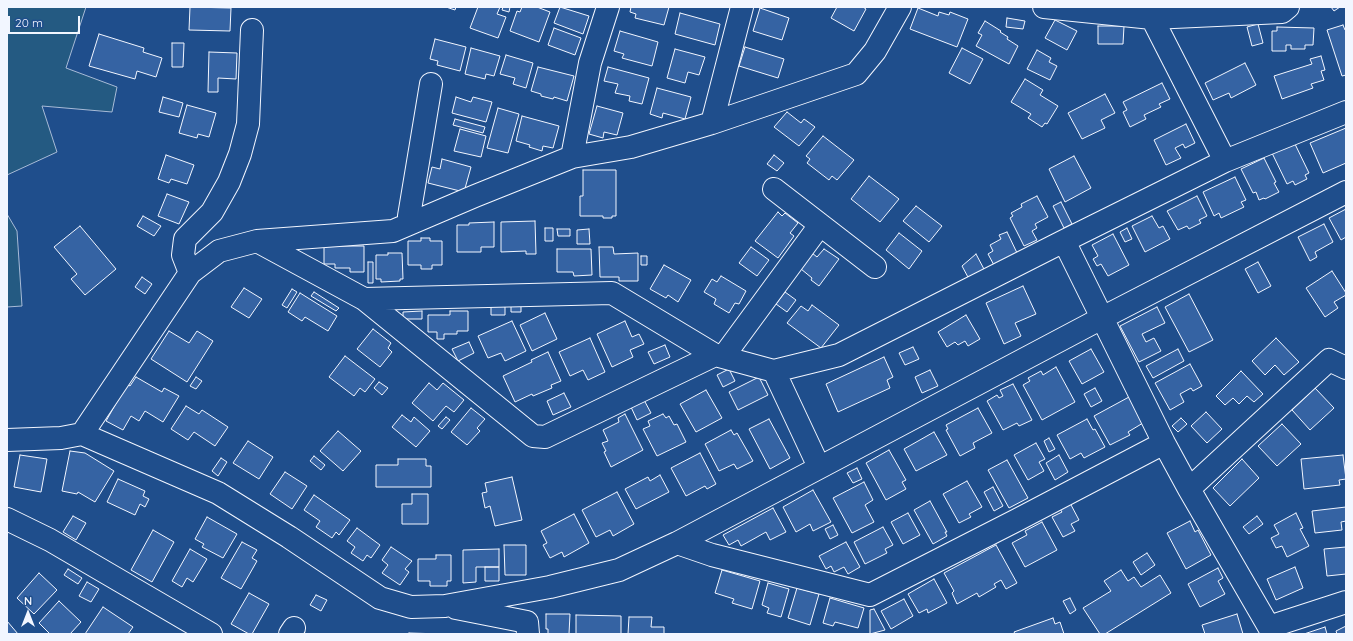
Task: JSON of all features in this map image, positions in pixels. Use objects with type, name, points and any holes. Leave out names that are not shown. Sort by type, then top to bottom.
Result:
[{"type":"street","points":[[572,157],[590,63],[608,7]]},
{"type":"street","points":[[712,123],[742,7]]},
{"type":"street","points":[[82,434],[190,272],[219,251],[257,241],[393,231],[572,157],[631,147],[712,123],[856,74],[875,51],[900,7]]},
{"type":"street","points":[[1044,7],[1152,18],[1282,12],[1288,7]]},
{"type":"street","points":[[1152,18],[1225,161]]},
{"type":"street","points":[[190,272],[183,255],[185,239],[212,212],[229,182],[240,154],[248,124],[252,30]]},
{"type":"street","points":[[410,223],[409,216],[431,84]]},
{"type":"street","points":[[364,299],[612,293],[719,356],[774,371],[839,355],[1225,161],[1346,112]]},
{"type":"street","points":[[774,189],[875,267]]},
{"type":"street","points":[[7,440],[61,438],[82,434],[218,492],[289,537],[380,598],[411,607],[445,606],[550,586],[619,570],[676,543],[1102,318],[1346,192]]},
{"type":"street","points":[[257,241],[364,299],[533,436],[544,437],[719,356],[820,225]]},
{"type":"street","points":[[1064,241],[1164,443],[1271,630],[1346,602]]},
{"type":"street","points":[[1189,489],[1329,360],[1346,368]]},
{"type":"street","points":[[774,371],[819,467]]},
{"type":"street","points":[[676,543],[712,555],[870,594],[1017,520],[1164,443]]},
{"type":"street","points":[[7,518],[50,540],[211,634]]},
{"type":"street","points":[[445,606],[528,622],[528,634]]},
{"type":"shaded area","points":[[7,7],[86,7],[66,68],[117,87],[112,112],[42,106],[57,152],[7,175]]},
{"type":"shaded area","points":[[7,214],[17,231],[22,306],[7,307]]},
{"type":"building","points":[[190,7],[231,8],[230,31],[189,30]]},
{"type":"building","points":[[446,7],[456,7],[455,10]]},
{"type":"building","points":[[478,7],[500,7],[497,14],[506,17],[498,38],[470,28]]},
{"type":"building","points":[[503,7],[510,7],[509,12],[502,10]]},
{"type":"building","points":[[522,7],[537,7],[550,12],[539,42],[510,31],[517,11],[520,12]]},
{"type":"building","points":[[560,7],[589,16],[583,34],[554,23]]},
{"type":"building","points":[[631,7],[669,7],[664,25],[635,18],[636,14],[630,12]]},
{"type":"building","points":[[837,7],[863,7],[866,9],[854,31],[831,18]]},
{"type":"building","points":[[1331,7],[1340,7],[1334,11]]},
{"type":"building","points":[[760,8],[789,18],[782,40],[753,31]]},
{"type":"building","points":[[918,8],[938,16],[939,12],[949,15],[950,12],[968,19],[957,47],[910,29]]},
{"type":"building","points":[[680,13],[720,24],[715,45],[675,34]]},
{"type":"building","points":[[1007,18],[1025,21],[1023,29],[1006,27]]},
{"type":"building","points":[[1055,20],[1077,31],[1067,50],[1045,38]]},
{"type":"building","points":[[985,21],[1001,31],[1000,32],[1008,37],[1007,39],[1018,46],[1009,64],[976,46],[982,35],[978,33]]},
{"type":"building","points":[[1258,24],[1263,43],[1252,46],[1247,27]]},
{"type":"building","points":[[1343,25],[1346,30],[1346,75],[1342,76],[1327,30]]},
{"type":"building","points":[[1098,26],[1124,26],[1123,44],[1098,44]]},
{"type":"building","points":[[1277,27],[1314,28],[1313,45],[1305,45],[1305,49],[1291,49],[1291,45],[1286,45],[1286,51],[1272,51],[1272,31],[1277,31]]},
{"type":"building","points":[[554,28],[581,38],[575,55],[548,45]]},
{"type":"building","points":[[620,31],[658,42],[652,66],[622,58],[624,54],[614,51]]},
{"type":"building","points":[[99,34],[144,48],[143,52],[162,58],[156,77],[137,71],[135,79],[89,66]]},
{"type":"building","points":[[435,39],[466,47],[460,71],[437,65],[438,61],[430,59]]},
{"type":"building","points":[[172,43],[184,43],[183,67],[172,67]]},
{"type":"building","points":[[745,47],[784,59],[778,78],[739,66]]},
{"type":"building","points":[[471,48],[500,56],[494,76],[486,74],[485,79],[465,74]]},
{"type":"building","points":[[962,48],[983,59],[970,84],[949,73]]},
{"type":"building","points":[[675,49],[705,57],[699,75],[688,72],[685,83],[667,78]]},
{"type":"building","points":[[1037,50],[1051,58],[1049,62],[1057,66],[1050,80],[1027,69]]},
{"type":"building","points":[[209,52],[237,53],[236,79],[218,78],[218,92],[208,92]]},
{"type":"building","points":[[506,55],[533,63],[526,88],[513,84],[515,78],[500,74]]},
{"type":"building","points":[[1321,56],[1325,70],[1321,71],[1324,80],[1311,84],[1313,88],[1282,99],[1274,76],[1312,64],[1310,59]]},
{"type":"building","points":[[1245,63],[1256,85],[1231,98],[1229,93],[1213,100],[1205,83]]},
{"type":"building","points":[[538,67],[574,76],[567,101],[554,97],[553,99],[541,96],[541,94],[531,91]]},
{"type":"building","points":[[608,67],[649,78],[642,104],[629,101],[630,96],[615,93],[618,84],[604,81]]},
{"type":"building","points":[[1025,79],[1043,90],[1040,95],[1058,106],[1047,124],[1045,123],[1042,127],[1028,118],[1031,114],[1011,102]]},
{"type":"building","points":[[1162,83],[1170,99],[1159,104],[1161,107],[1144,115],[1146,119],[1130,127],[1123,112],[1127,110],[1123,102]]},
{"type":"building","points":[[657,88],[691,97],[685,119],[663,113],[662,118],[650,114]]},
{"type":"building","points":[[1105,94],[1115,113],[1101,120],[1105,128],[1082,139],[1068,113]]},
{"type":"building","points":[[163,97],[183,103],[179,117],[159,112]]},
{"type":"building","points":[[456,97],[471,102],[473,97],[492,102],[486,122],[452,113]]},
{"type":"building","points":[[187,105],[216,113],[209,137],[198,134],[197,138],[179,133]]},
{"type":"building","points":[[597,106],[623,113],[617,135],[604,132],[603,138],[589,134]]},
{"type":"building","points":[[498,108],[519,114],[508,153],[487,148]]},
{"type":"building","points":[[787,112],[801,123],[804,119],[815,127],[799,146],[774,127]]},
{"type":"building","points":[[522,116],[559,126],[553,148],[543,146],[542,151],[529,147],[530,145],[516,141]]},
{"type":"building","points":[[455,119],[485,127],[483,133],[453,125]]},
{"type":"building","points":[[1186,124],[1195,143],[1185,148],[1183,144],[1175,148],[1181,158],[1166,165],[1154,140]]},
{"type":"building","points":[[1346,128],[1346,163],[1323,173],[1310,143]]},
{"type":"building","points":[[460,129],[486,136],[481,157],[454,151]]},
{"type":"building","points":[[823,136],[854,160],[837,180],[832,176],[829,180],[807,163],[810,159],[806,156]]},
{"type":"building","points":[[1294,142],[1309,173],[1305,175],[1307,179],[1295,185],[1293,181],[1287,184],[1272,153]]},
{"type":"building","points":[[166,155],[194,165],[187,184],[171,179],[169,183],[158,179]]},
{"type":"building","points":[[774,155],[784,163],[777,171],[767,164]]},
{"type":"building","points":[[1074,156],[1091,188],[1065,202],[1049,169]]},
{"type":"building","points":[[1264,158],[1276,182],[1274,183],[1279,192],[1265,199],[1259,200],[1256,192],[1253,193],[1241,169]]},
{"type":"building","points":[[442,159],[471,167],[464,192],[428,183],[432,167],[440,169]]},
{"type":"building","points":[[583,170],[616,170],[616,216],[612,216],[612,218],[603,218],[603,216],[580,216],[580,196],[583,196]]},
{"type":"building","points":[[869,176],[899,199],[880,222],[851,199]]},
{"type":"building","points":[[1235,177],[1246,200],[1241,202],[1244,207],[1221,218],[1219,213],[1214,216],[1203,192]]},
{"type":"building","points":[[167,194],[189,202],[179,224],[158,216]]},
{"type":"building","points":[[1037,196],[1048,217],[1035,224],[1037,228],[1032,231],[1037,240],[1024,246],[1010,218],[1013,216],[1011,213],[1022,207],[1021,204]]},
{"type":"building","points":[[1197,196],[1207,216],[1199,220],[1201,223],[1189,229],[1187,226],[1178,230],[1167,211]]},
{"type":"building","points":[[1061,202],[1072,224],[1064,228],[1053,206]]},
{"type":"building","points":[[916,206],[942,226],[929,242],[903,221]]},
{"type":"building","points":[[1346,209],[1346,237],[1341,240],[1329,218]]},
{"type":"building","points":[[778,212],[782,216],[785,213],[798,223],[790,233],[794,236],[778,258],[755,241]]},
{"type":"building","points":[[143,216],[161,226],[154,236],[137,226]]},
{"type":"building","points":[[1152,216],[1159,228],[1163,226],[1170,239],[1145,252],[1132,226]]},
{"type":"building","points":[[535,221],[536,254],[526,254],[526,251],[501,252],[501,222]]},
{"type":"building","points":[[494,222],[494,247],[481,247],[481,252],[457,252],[457,225]]},
{"type":"building","points":[[1324,224],[1333,242],[1315,252],[1317,257],[1310,261],[1298,237]]},
{"type":"building","points":[[80,226],[116,269],[85,295],[71,279],[77,274],[54,247]]},
{"type":"building","points":[[545,228],[553,228],[553,241],[545,241]]},
{"type":"building","points":[[1127,228],[1132,239],[1125,242],[1120,232]]},
{"type":"building","points":[[557,229],[570,229],[570,236],[558,236]]},
{"type":"building","points":[[589,229],[590,244],[577,244],[577,230]]},
{"type":"building","points":[[1007,232],[1018,255],[995,267],[988,254],[993,251],[990,245],[1001,239],[999,235]]},
{"type":"building","points":[[899,233],[922,251],[909,269],[886,250]]},
{"type":"building","points":[[1113,234],[1129,265],[1108,276],[1101,264],[1097,266],[1093,259],[1098,256],[1092,245]]},
{"type":"building","points":[[421,238],[430,238],[430,241],[442,241],[442,265],[432,265],[432,269],[421,269],[421,265],[408,265],[408,241],[421,241]]},
{"type":"building","points":[[324,246],[364,246],[364,272],[350,272],[350,268],[335,268],[335,264],[324,264]]},
{"type":"building","points":[[599,247],[613,247],[614,254],[638,253],[638,281],[619,281],[619,277],[600,277]]},
{"type":"building","points":[[751,247],[769,260],[757,276],[739,263]]},
{"type":"building","points":[[557,249],[591,249],[592,275],[574,276],[573,272],[557,272]]},
{"type":"building","points":[[824,249],[839,259],[819,286],[801,269],[812,253],[817,257]]},
{"type":"building","points":[[388,253],[402,253],[403,279],[400,279],[400,281],[381,282],[381,279],[376,279],[376,255],[388,255]]},
{"type":"building","points":[[976,254],[985,271],[969,279],[962,266]]},
{"type":"building","points":[[641,256],[647,256],[647,265],[641,265]]},
{"type":"building","points":[[368,262],[373,262],[373,283],[368,283]]},
{"type":"building","points":[[1258,262],[1271,286],[1258,293],[1245,269]]},
{"type":"building","points":[[664,265],[691,280],[678,302],[668,295],[666,298],[650,289]]},
{"type":"building","points":[[1332,271],[1346,295],[1334,302],[1338,308],[1325,317],[1306,288]]},
{"type":"building","points":[[721,276],[746,291],[739,304],[735,303],[729,313],[714,304],[716,299],[704,292],[712,279],[717,282]]},
{"type":"building","points":[[142,277],[152,284],[145,294],[135,287]]},
{"type":"building","points":[[1023,286],[1036,314],[1015,323],[1021,336],[1004,344],[986,303]]},
{"type":"building","points":[[244,288],[262,299],[249,318],[231,307]]},
{"type":"building","points":[[292,289],[297,292],[287,308],[282,305]]},
{"type":"building","points":[[314,292],[339,308],[336,311],[311,296]]},
{"type":"building","points":[[785,292],[796,300],[787,312],[776,304]]},
{"type":"building","points":[[300,293],[337,316],[328,331],[305,317],[302,321],[288,312]]},
{"type":"building","points":[[1189,294],[1213,340],[1189,352],[1165,307]]},
{"type":"building","points":[[491,305],[505,305],[505,315],[491,315]]},
{"type":"building","points":[[812,305],[839,325],[821,348],[787,323],[801,306],[808,311]]},
{"type":"building","points":[[511,306],[521,306],[521,312],[511,312]]},
{"type":"building","points":[[1157,307],[1165,323],[1142,334],[1146,342],[1154,338],[1161,351],[1139,362],[1120,326]]},
{"type":"building","points":[[422,311],[422,319],[403,319],[403,312]]},
{"type":"building","points":[[450,311],[468,311],[468,331],[457,331],[457,334],[444,334],[444,339],[437,339],[437,332],[428,332],[428,315],[450,315]]},
{"type":"building","points":[[545,313],[557,339],[532,351],[520,325]]},
{"type":"building","points":[[966,315],[980,339],[968,346],[965,341],[958,345],[955,342],[947,347],[938,332]]},
{"type":"building","points":[[512,321],[526,351],[505,361],[501,353],[488,358],[478,336]]},
{"type":"building","points":[[625,321],[632,337],[639,334],[644,344],[630,350],[633,357],[612,367],[597,334]]},
{"type":"building","points":[[373,329],[391,343],[388,348],[392,352],[380,367],[357,349]]},
{"type":"building","points":[[169,331],[189,343],[197,331],[213,341],[187,382],[151,359]]},
{"type":"building","points":[[590,338],[605,372],[588,380],[583,370],[570,376],[559,352]]},
{"type":"building","points":[[1276,338],[1299,362],[1284,375],[1275,365],[1265,375],[1252,361]]},
{"type":"building","points":[[469,342],[474,353],[458,361],[452,349]]},
{"type":"building","points":[[665,345],[670,357],[654,364],[648,352]]},
{"type":"building","points":[[913,347],[919,359],[905,365],[899,353]]},
{"type":"building","points":[[1091,349],[1104,372],[1082,384],[1069,361]]},
{"type":"building","points":[[1178,349],[1184,361],[1153,378],[1146,366]]},
{"type":"building","points":[[548,352],[561,381],[551,385],[552,388],[533,396],[532,394],[515,402],[503,376],[532,362],[531,360]]},
{"type":"building","points":[[345,356],[375,379],[365,392],[360,388],[354,396],[329,377]]},
{"type":"building","points":[[884,357],[893,377],[887,380],[890,388],[838,412],[826,384]]},
{"type":"building","points":[[1190,364],[1202,386],[1193,391],[1191,388],[1180,394],[1184,402],[1170,410],[1155,383]]},
{"type":"building","points":[[1056,367],[1075,402],[1042,420],[1023,385],[1030,381],[1028,378],[1041,371],[1043,375]]},
{"type":"building","points":[[729,369],[735,381],[723,387],[717,375]]},
{"type":"building","points":[[930,370],[938,386],[922,393],[915,377]]},
{"type":"building","points":[[1241,371],[1263,394],[1254,402],[1247,396],[1239,404],[1233,398],[1225,405],[1216,396]]},
{"type":"building","points":[[136,377],[162,392],[164,388],[179,396],[163,422],[145,411],[139,421],[131,416],[123,430],[106,421],[127,384],[130,386]]},
{"type":"building","points":[[196,377],[202,381],[196,389],[190,386]]},
{"type":"building","points":[[759,377],[768,395],[738,410],[729,392]]},
{"type":"building","points":[[379,382],[388,388],[382,395],[374,388]]},
{"type":"building","points":[[429,383],[437,390],[443,383],[464,400],[454,412],[446,406],[433,421],[412,403]]},
{"type":"building","points":[[1013,384],[1032,420],[1019,426],[1017,423],[1003,430],[987,401],[997,395],[999,398],[1003,396],[1000,390]]},
{"type":"building","points":[[1095,388],[1102,401],[1091,407],[1084,394]]},
{"type":"building","points":[[1315,388],[1334,408],[1310,430],[1292,410]]},
{"type":"building","points":[[706,390],[722,418],[696,432],[680,404]]},
{"type":"building","points":[[564,393],[571,407],[553,415],[547,401]]},
{"type":"building","points":[[1129,397],[1143,423],[1128,432],[1130,435],[1110,445],[1094,416]]},
{"type":"building","points":[[644,400],[651,413],[637,420],[631,407]]},
{"type":"building","points":[[186,406],[199,414],[202,410],[228,427],[215,446],[194,432],[188,440],[171,429]]},
{"type":"building","points":[[471,408],[485,419],[477,428],[480,431],[467,445],[451,432]]},
{"type":"building","points":[[978,408],[992,433],[973,443],[975,448],[960,456],[946,430],[948,429],[946,425]]},
{"type":"building","points":[[1206,412],[1222,429],[1207,443],[1191,426]]},
{"type":"building","points":[[625,414],[643,450],[611,467],[604,452],[606,451],[602,443],[608,441],[603,430],[619,422],[618,418]]},
{"type":"building","points":[[663,414],[666,418],[669,416],[674,425],[677,424],[686,442],[657,456],[643,429],[650,426],[648,421]]},
{"type":"building","points":[[402,415],[411,422],[414,417],[430,431],[416,447],[392,427]]},
{"type":"building","points":[[446,417],[450,420],[442,429],[438,426]]},
{"type":"building","points":[[1181,418],[1187,424],[1178,432],[1172,426]]},
{"type":"building","points":[[769,419],[790,458],[770,469],[749,429]]},
{"type":"building","points":[[1087,419],[1093,430],[1095,429],[1105,447],[1084,458],[1081,453],[1070,459],[1057,435]]},
{"type":"building","points":[[1282,424],[1301,444],[1277,466],[1258,446]]},
{"type":"building","points":[[731,430],[734,435],[737,433],[753,461],[737,469],[734,464],[719,471],[705,444]]},
{"type":"building","points":[[338,431],[361,451],[343,471],[320,451]]},
{"type":"building","points":[[934,432],[947,455],[916,471],[904,449]]},
{"type":"building","points":[[1049,438],[1055,449],[1049,452],[1044,441]]},
{"type":"building","points":[[248,441],[273,457],[259,479],[233,463]]},
{"type":"building","points":[[1036,443],[1045,459],[1039,462],[1044,471],[1028,480],[1014,455]]},
{"type":"building","points":[[889,450],[906,480],[902,482],[906,489],[886,500],[866,463]]},
{"type":"building","points":[[70,451],[85,453],[114,471],[95,502],[78,492],[77,494],[62,491]]},
{"type":"building","points":[[700,453],[716,484],[707,489],[705,486],[686,496],[671,468]]},
{"type":"building","points":[[20,455],[47,459],[41,492],[14,487]]},
{"type":"building","points":[[1059,455],[1068,472],[1055,480],[1046,463]]},
{"type":"building","points":[[1343,455],[1346,479],[1339,480],[1340,485],[1304,489],[1301,459]]},
{"type":"building","points":[[314,456],[325,465],[321,470],[310,461]]},
{"type":"building","points":[[221,458],[227,462],[218,476],[212,471]]},
{"type":"building","points":[[398,459],[426,459],[426,466],[431,466],[431,487],[376,487],[376,465],[398,465]]},
{"type":"building","points":[[1242,459],[1259,478],[1230,506],[1213,488]]},
{"type":"building","points":[[1007,460],[1028,498],[1009,508],[988,470]]},
{"type":"building","points":[[857,468],[862,479],[853,483],[847,473]]},
{"type":"building","points":[[285,472],[307,486],[292,509],[270,494]]},
{"type":"building","points":[[660,475],[669,492],[636,509],[625,489],[648,477],[650,481]]},
{"type":"building","points":[[512,477],[522,520],[495,526],[490,506],[485,508],[482,493],[487,492],[485,483]]},
{"type":"building","points":[[118,479],[145,491],[143,496],[149,499],[145,507],[140,504],[135,515],[107,502]]},
{"type":"building","points":[[967,481],[982,507],[969,514],[971,517],[959,523],[943,494]]},
{"type":"building","points":[[864,482],[873,500],[865,505],[874,522],[852,533],[833,498]]},
{"type":"building","points":[[993,487],[1003,506],[994,511],[984,492]]},
{"type":"building","points":[[813,490],[831,522],[813,531],[810,524],[796,532],[783,507]]},
{"type":"building","points":[[617,492],[634,524],[613,536],[610,530],[596,537],[582,510]]},
{"type":"building","points":[[412,494],[428,494],[428,524],[402,524],[402,504],[412,504]]},
{"type":"building","points":[[314,495],[350,520],[339,535],[336,532],[332,538],[316,527],[320,521],[304,510]]},
{"type":"building","points":[[930,501],[947,532],[945,532],[947,536],[933,544],[914,510]]},
{"type":"building","points":[[1070,503],[1079,520],[1071,524],[1075,531],[1063,537],[1052,517],[1062,512],[1060,509]]},
{"type":"building","points":[[1346,507],[1346,521],[1341,522],[1342,530],[1315,533],[1312,511]]},
{"type":"building","points":[[773,508],[786,532],[770,540],[766,532],[741,546],[738,540],[729,545],[723,535]]},
{"type":"building","points":[[908,513],[920,535],[903,544],[891,522]]},
{"type":"building","points":[[1296,513],[1303,528],[1300,529],[1309,546],[1287,557],[1282,546],[1276,548],[1271,538],[1279,534],[1274,525]]},
{"type":"building","points":[[574,514],[589,543],[564,557],[562,552],[550,558],[543,545],[547,543],[541,531]]},
{"type":"building","points":[[73,516],[86,523],[76,540],[63,532]]},
{"type":"building","points":[[1257,516],[1263,524],[1249,534],[1243,527]]},
{"type":"building","points":[[207,517],[237,534],[223,558],[202,547],[204,544],[195,539]]},
{"type":"building","points":[[1190,521],[1195,532],[1198,530],[1211,555],[1186,569],[1167,533]]},
{"type":"building","points":[[1042,522],[1057,550],[1025,567],[1012,543],[1027,535],[1025,531]]},
{"type":"building","points":[[833,525],[838,535],[830,539],[825,529]]},
{"type":"building","points":[[883,527],[893,545],[885,549],[887,553],[865,564],[854,542]]},
{"type":"building","points":[[357,528],[380,545],[371,558],[367,555],[363,561],[351,553],[355,547],[347,541]]},
{"type":"building","points":[[153,530],[174,542],[152,582],[131,570]]},
{"type":"building","points":[[242,542],[257,550],[252,558],[257,561],[241,589],[221,578]]},
{"type":"building","points":[[846,542],[860,567],[848,574],[844,567],[834,572],[831,566],[826,569],[819,556]]},
{"type":"building","points":[[504,545],[526,545],[526,575],[505,575]]},
{"type":"building","points":[[996,545],[1017,583],[1006,589],[1001,580],[994,584],[996,587],[979,597],[977,593],[957,604],[952,593],[954,591],[944,573]]},
{"type":"building","points":[[391,547],[412,561],[405,569],[409,572],[400,585],[382,573],[388,565],[382,560]]},
{"type":"building","points":[[1346,547],[1346,574],[1327,576],[1324,549]]},
{"type":"building","points":[[190,549],[207,559],[193,582],[187,578],[182,587],[172,581]]},
{"type":"building","points":[[499,549],[499,567],[476,567],[476,582],[463,583],[463,550]]},
{"type":"building","points":[[1147,553],[1155,565],[1141,575],[1133,562]]},
{"type":"building","points":[[436,555],[451,555],[451,581],[447,581],[447,586],[430,586],[430,581],[418,581],[418,559],[436,559]]},
{"type":"building","points":[[485,567],[499,567],[499,581],[485,581]]},
{"type":"building","points":[[1295,567],[1303,588],[1276,600],[1267,579]]},
{"type":"building","points":[[1218,568],[1223,578],[1218,581],[1225,594],[1200,607],[1188,584]]},
{"type":"building","points":[[68,569],[82,578],[78,584],[64,575]]},
{"type":"building","points":[[722,570],[760,581],[752,609],[732,603],[734,599],[715,593]]},
{"type":"building","points":[[1121,570],[1128,581],[1134,577],[1141,587],[1160,575],[1171,593],[1105,634],[1100,634],[1083,608],[1111,591],[1104,581]]},
{"type":"building","points":[[39,573],[57,590],[34,614],[17,598]]},
{"type":"building","points":[[934,579],[947,603],[928,613],[927,609],[919,613],[908,594]]},
{"type":"building","points":[[87,582],[99,589],[91,602],[79,596]]},
{"type":"building","points":[[768,583],[789,589],[781,617],[767,613],[769,608],[762,605]]},
{"type":"building","points":[[797,588],[819,594],[810,625],[788,618]]},
{"type":"building","points":[[249,593],[269,604],[252,634],[249,634],[231,624]]},
{"type":"building","points":[[316,595],[327,600],[321,611],[310,605]]},
{"type":"building","points":[[830,598],[864,608],[858,628],[835,622],[833,626],[823,623]]},
{"type":"building","points":[[1070,598],[1076,610],[1070,614],[1063,601]]},
{"type":"building","points":[[904,599],[913,616],[891,629],[881,611]]},
{"type":"building","points":[[59,601],[81,622],[70,634],[50,634],[39,623]]},
{"type":"building","points":[[103,607],[133,627],[128,634],[85,634]]},
{"type":"building","points":[[874,609],[885,630],[870,634],[870,610]]},
{"type":"building","points":[[546,614],[570,614],[569,634],[548,634],[548,629],[546,629]]},
{"type":"building","points":[[1237,614],[1243,634],[1205,634],[1202,625]]},
{"type":"building","points":[[576,615],[621,616],[621,634],[576,634]]},
{"type":"building","points":[[629,617],[652,617],[651,627],[664,627],[664,634],[628,634]]},
{"type":"building","points":[[1053,618],[1055,624],[1060,622],[1064,634],[1015,634],[1014,632]]},
{"type":"building","points":[[7,621],[18,634],[7,634]]},
{"type":"building","points":[[1346,626],[1346,634],[1337,634],[1336,631]]},
{"type":"building","points":[[1325,627],[1327,634],[1304,634]]},
{"type":"building","points":[[409,633],[442,634],[409,634]]}]
